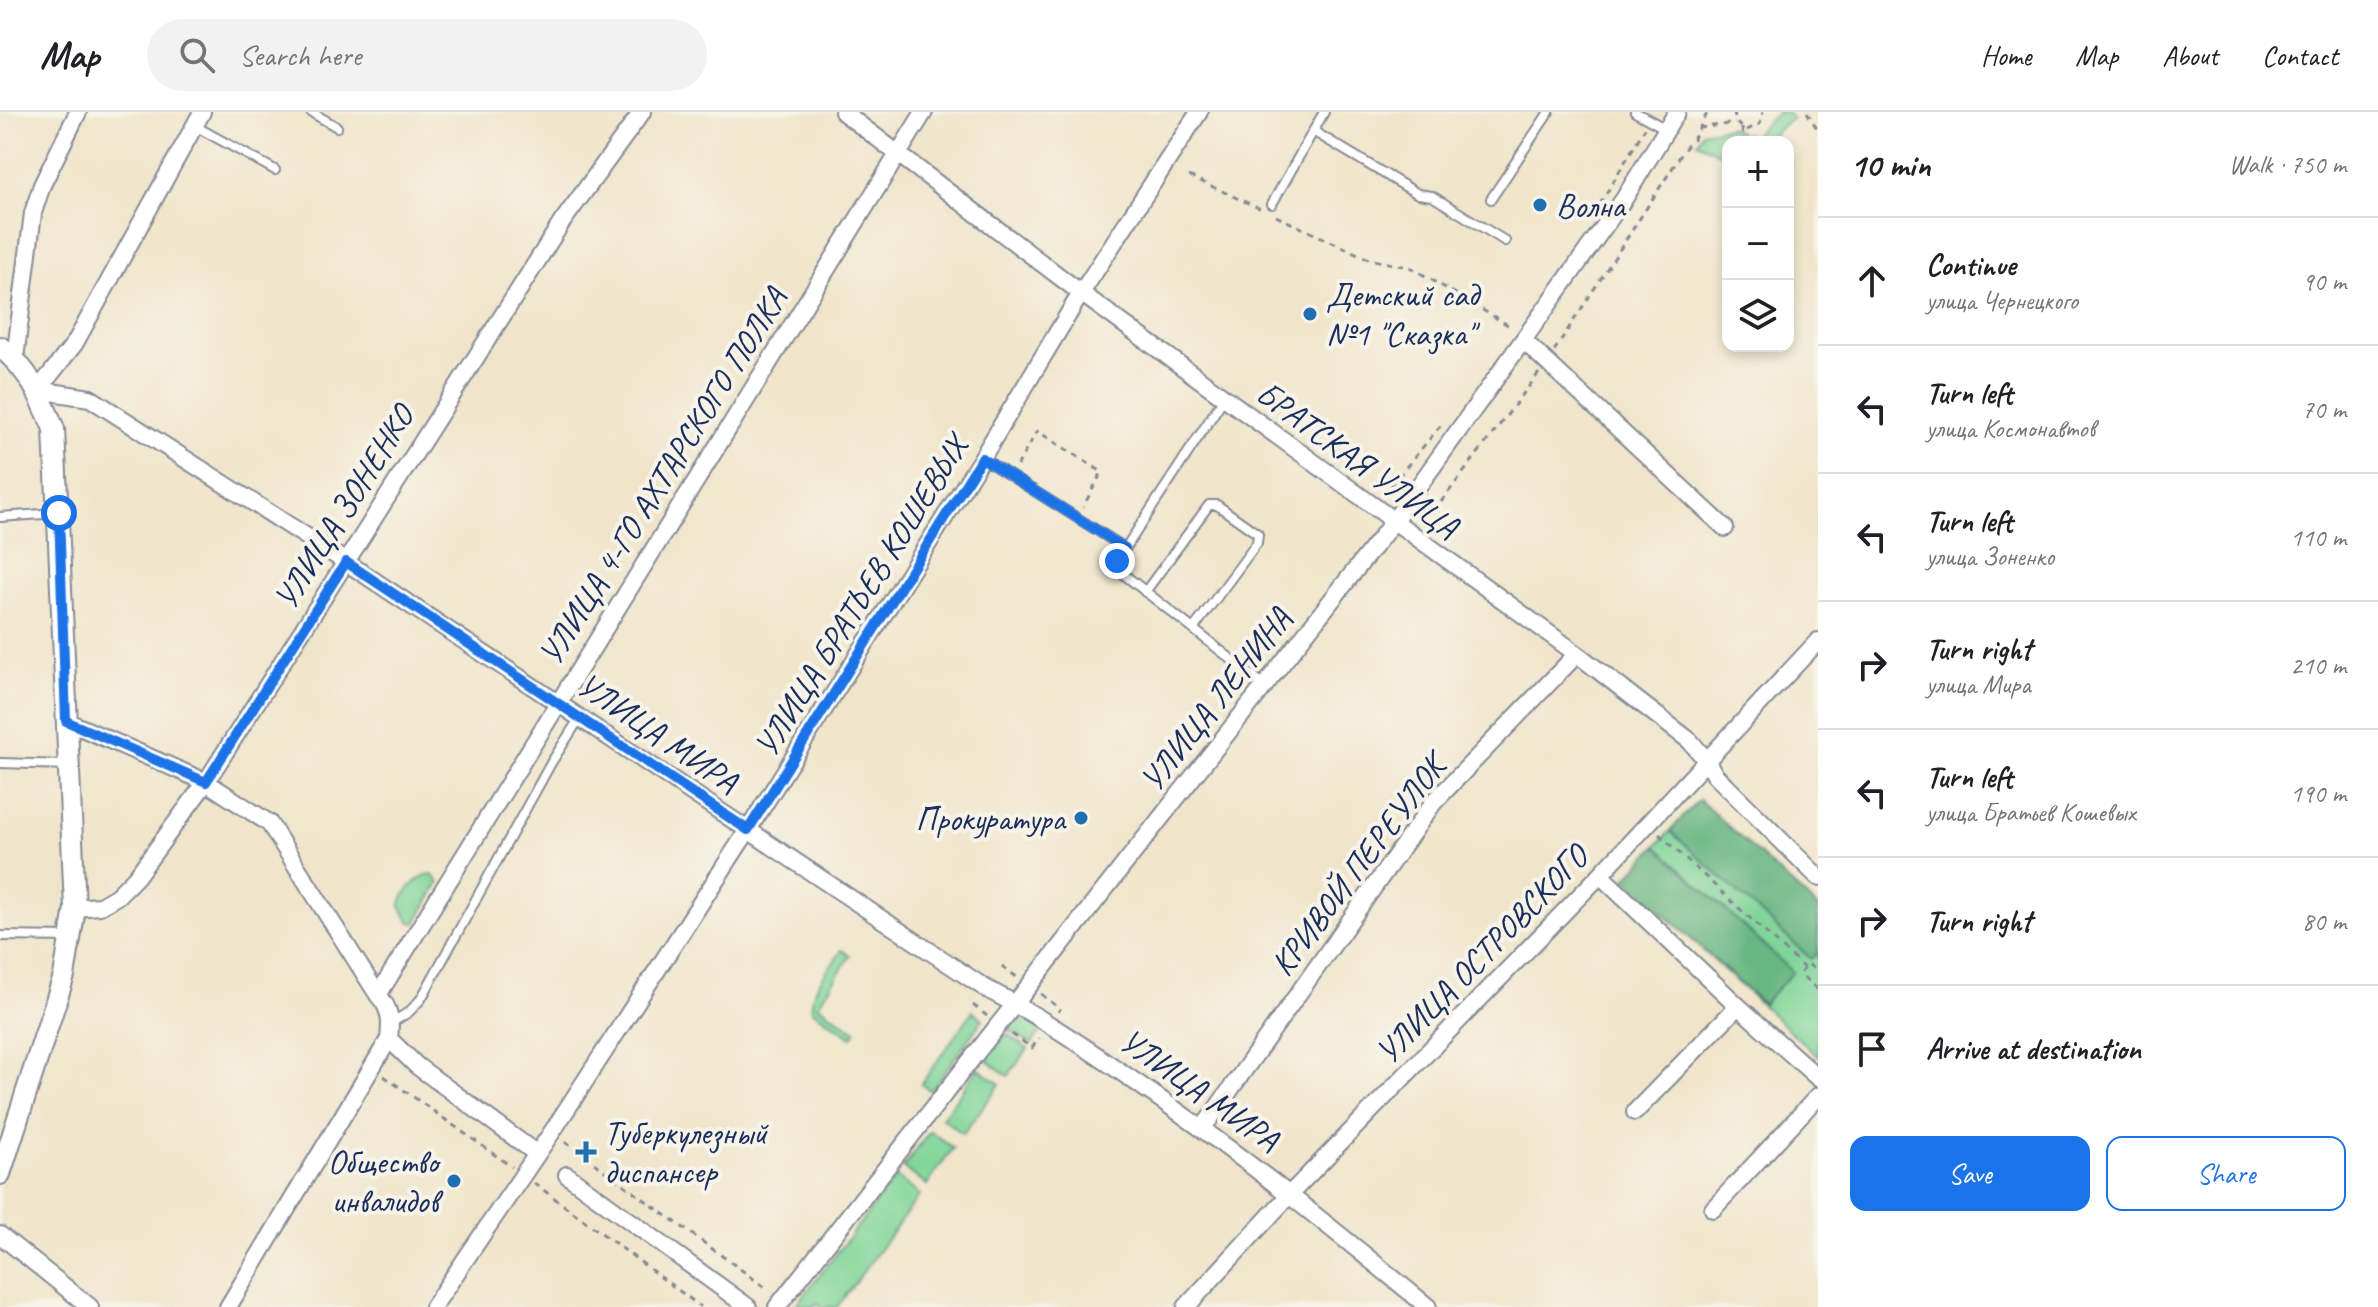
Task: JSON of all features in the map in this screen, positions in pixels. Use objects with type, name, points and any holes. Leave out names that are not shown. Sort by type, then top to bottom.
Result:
[{"type":"street","points":[[0,1174],[64,976],[75,908],[54,429],[38,390],[8,353],[33,213],[42,185],[78,112]]},
{"type":"street","name":"УЛИЦА ЗОНЕНКО","points":[[75,908],[100,906],[117,896],[136,877],[206,782],[562,222],[642,112]]},
{"type":"street","name":"БРАТСКАЯ УЛИЦА","points":[[843,112],[1081,293],[1577,654],[1690,741],[1715,775],[1818,877]]},
{"type":"street","name":"УЛИЦА 4-ГО АХТАРСКОГО ПОЛКА","points":[[378,995],[924,112]]},
{"type":"street","name":"УЛИЦА БРАТЬЕВ КОШЕВЫХ","points":[[433,1307],[552,1132],[748,830],[982,458],[1081,293],[1199,112]]},
{"type":"street","name":"УЛИЦА ЛЕНИНА","points":[[780,1304],[1393,522],[1521,336],[1624,199],[1677,112]]},
{"type":"street","points":[[38,390],[75,343],[199,119]]},
{"type":"street","points":[[1521,336],[1725,528]]},
{"type":"street","name":"УЛИЦА МИРА","points":[[38,390],[90,398],[346,562],[985,988],[1050,1023],[1203,1128],[1290,1194],[1428,1307]]},
{"type":"street","name":"УЛИЦА ОСТРОВСКОГО","points":[[1186,1307],[1290,1194],[1600,875],[1818,641]]},
{"type":"street","name":"КРИВОЙ ПЕРЕУЛОК","points":[[1203,1128],[1434,802],[1577,654]]},
{"type":"street","points":[[66,721],[206,782],[269,823],[388,1006],[390,1031],[371,1067],[228,1307]]},
{"type":"street","points":[[1600,875],[1818,1078]]},
{"type":"street","points":[[1635,1112],[1738,1006]]},
{"type":"street","points":[[390,1031],[417,1066],[537,1154]]},
{"type":"street","points":[[1713,1209],[1818,1096]]},
{"type":"street","points":[[567,1175],[748,1307]]},
{"type":"street","points":[[0,1235],[90,1307]]},
{"type":"lane","points":[[311,112],[337,127]]},
{"type":"lane","points":[[1272,204],[1324,112]]},
{"type":"lane","points":[[1491,199],[1549,112]]},
{"type":"lane","points":[[1635,112],[1667,130]]},
{"type":"lane","points":[[199,119],[275,170]]},
{"type":"lane","points":[[1313,131],[1418,194],[1432,196],[1505,241]]},
{"type":"lane","points":[[1224,398],[1125,548],[1117,561],[1117,569],[1264,685]]},
{"type":"lane","points":[[982,458],[1125,548]]},
{"type":"lane","points":[[1145,592],[1209,505],[1217,505],[1258,534],[1257,543],[1194,628]]},
{"type":"lane","points":[[0,517],[59,513]]},
{"type":"lane","points":[[390,1031],[421,999],[551,763],[579,719]]},
{"type":"lane","points":[[0,763],[69,765]]},
{"type":"lane","points":[[0,936],[72,937]]},
{"type":"path","points":[[1441,502],[1547,362],[1708,112]]},
{"type":"path","points":[[1734,112],[1736,123],[1742,128],[1756,127],[1764,112]]},
{"type":"path","points":[[1807,112],[1818,130]]},
{"type":"path","points":[[1699,128],[1736,123]]},
{"type":"path","points":[[1742,128],[1743,136]]},
{"type":"path","points":[[1189,176],[1369,259],[1412,268],[1521,336]]},
{"type":"path","points":[[1012,477],[1037,431],[1102,472],[1077,518]]},
{"type":"path","points":[[1647,823],[1804,968]]},
{"type":"path","points":[[1818,972],[1808,964],[1800,974],[1818,990]]},
{"type":"path","points":[[371,1067],[523,1174],[701,1307]]},
{"type":"path","points":[[552,1132],[780,1304]]},
{"type":"green space","points":[[1779,112],[1788,112],[1792,119],[1772,136],[1752,136]]},
{"type":"green space","points":[[1729,127],[1740,132],[1740,136],[1722,136],[1722,155],[1697,142],[1702,132]]},
{"type":"green space","points":[[1699,800],[1818,908],[1818,1057],[1626,879]]},
{"type":"green space","points":[[1699,800],[1818,908],[1818,952],[1811,959],[1670,831]]},
{"type":"green space","points":[[1656,846],[1793,972],[1763,1004],[1626,879]]},
{"type":"green space","points":[[432,874],[439,883],[416,923],[410,922],[400,907],[407,891],[416,881]]},
{"type":"green space","points":[[842,950],[850,956],[818,1005],[856,1031],[852,1037],[812,1010],[817,986]]},
{"type":"green space","points":[[973,1011],[983,1019],[931,1091],[921,1084]]},
{"type":"green space","points":[[1024,1018],[1043,1028],[1032,1044],[1009,1030]]},
{"type":"green space","points":[[1006,1034],[1028,1049],[1008,1076],[987,1060]]},
{"type":"green space","points":[[978,1068],[1000,1084],[963,1134],[942,1118]]},
{"type":"green space","points":[[930,1131],[953,1148],[927,1185],[903,1168]]},
{"type":"green space","points":[[896,1177],[920,1195],[837,1307],[823,1307],[817,1303],[813,1307],[797,1304]]},
{"type":"place","name":"Волна","points":[[1540,205]]},
{"type":"place","name":"Детский сад №1 \"Сказка\"","points":[[1310,314]]},
{"type":"place","name":"Прокуратура","points":[[1081,818]]},
{"type":"place","name":"Туберкулезный диспансер","points":[[586,1152]]},
{"type":"place","name":"Общество инвалидов","points":[[454,1181]]},
{"type":"route","points":[[59,513],[66,721],[206,782],[346,562],[748,830],[982,458],[1125,548],[1117,561]]}]
